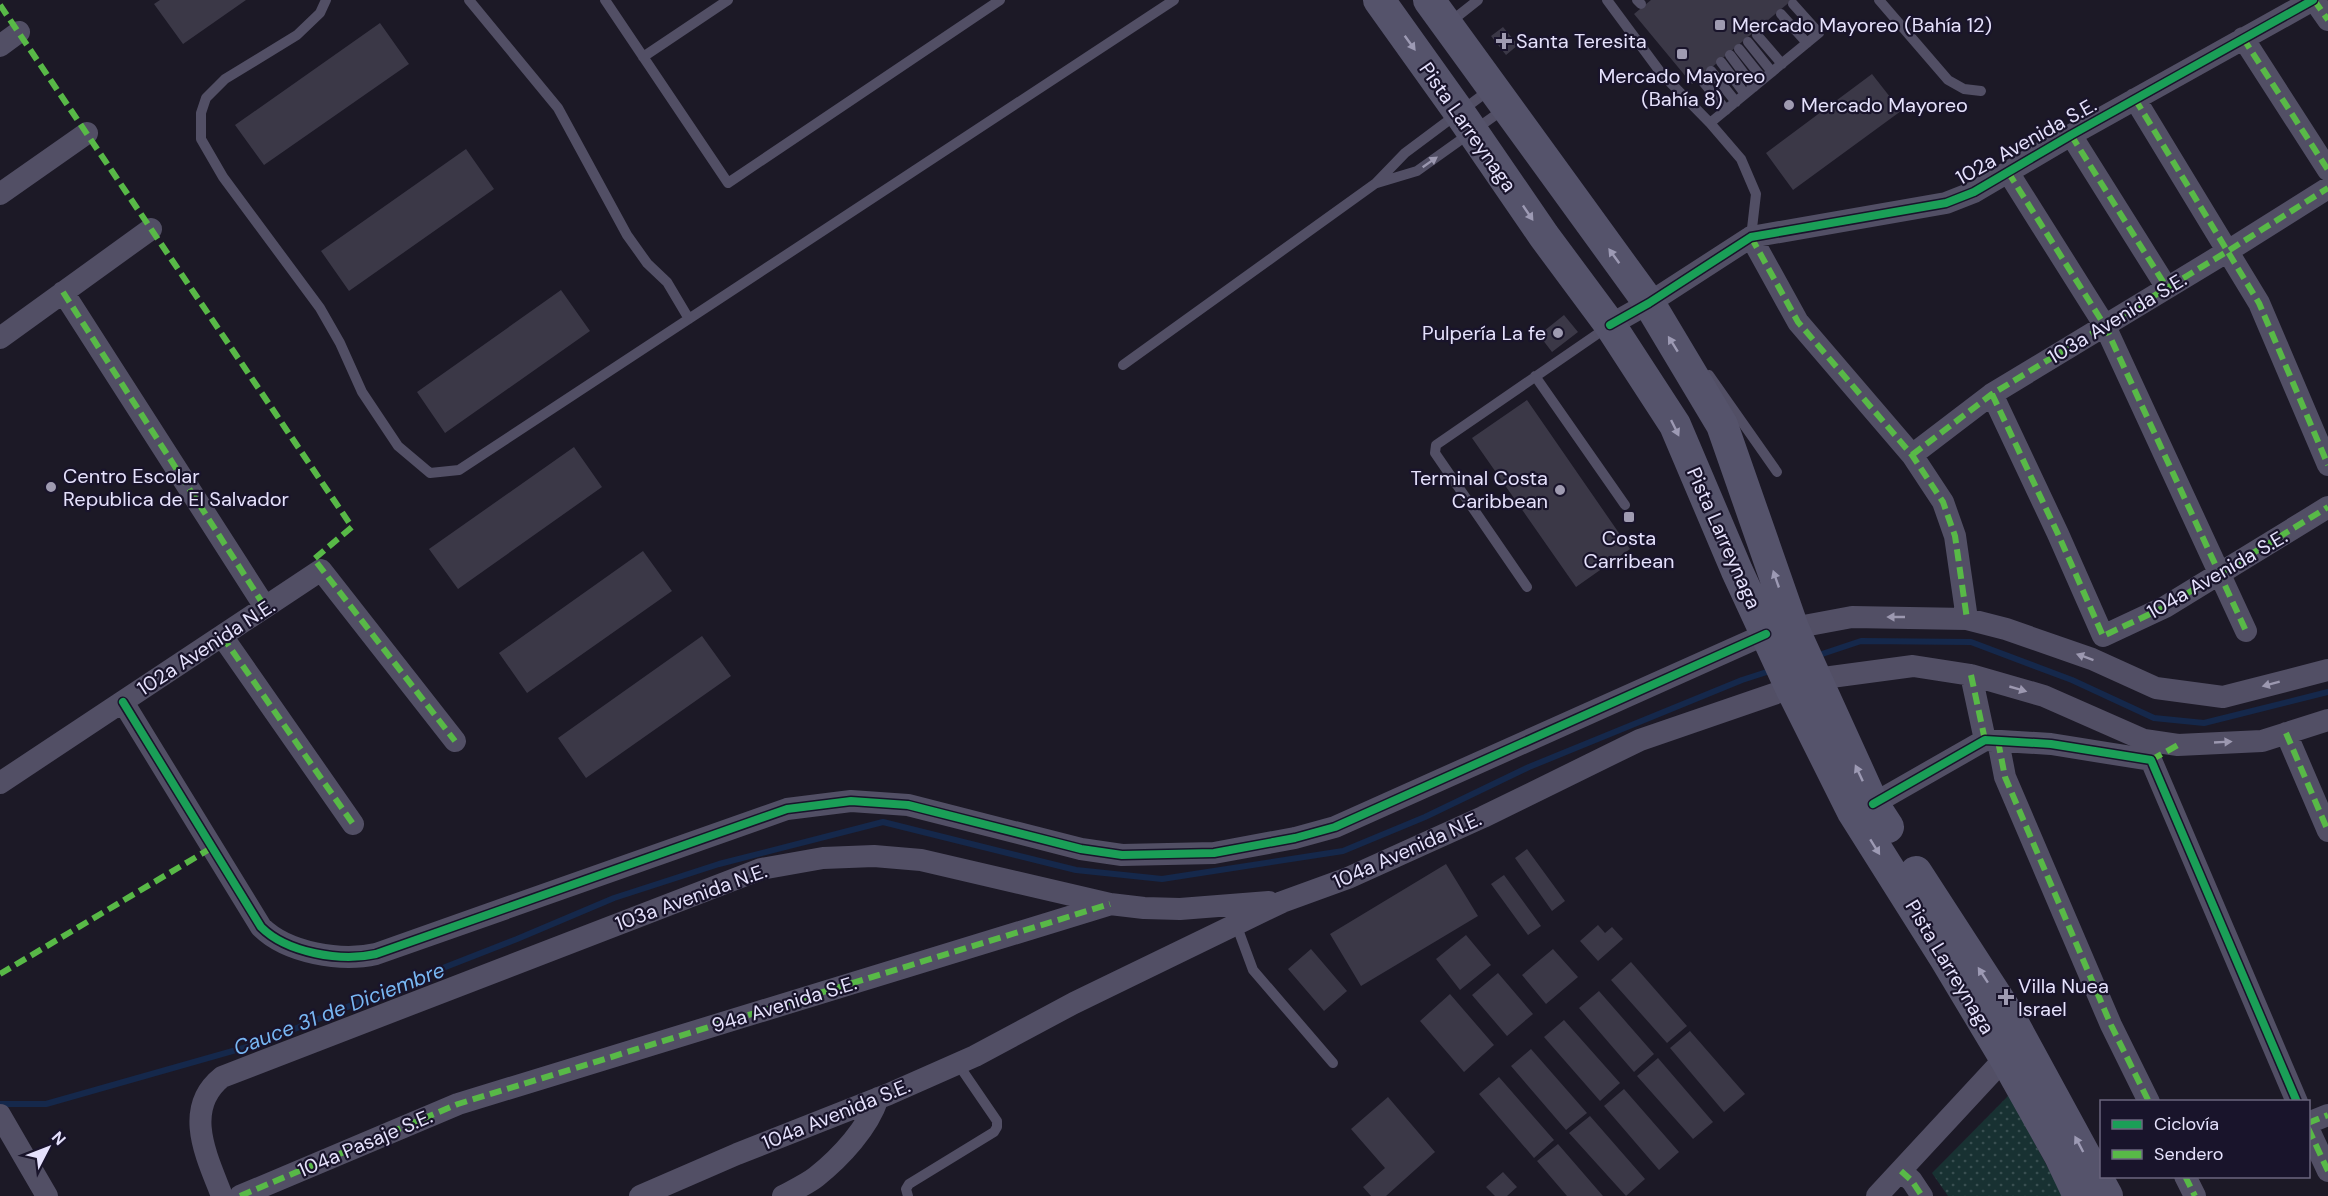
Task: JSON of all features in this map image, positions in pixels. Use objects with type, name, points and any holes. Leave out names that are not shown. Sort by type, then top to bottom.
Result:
[{"type":"main road","name":"Pista Larreynaga","points":[[1379,0],[1544,236],[1610,325],[1675,424],[1737,572],[1781,635]]},
{"type":"main road","name":"Pista Larreynaga","points":[[1429,0],[1648,303],[1722,425],[1781,635],[1802,681],[1853,812],[2005,1058],[2060,1156],[2079,1196]]},
{"type":"main road","name":"Pista Larreynaga","points":[[1802,681],[1873,804],[2008,1014],[2107,1196]]},
{"type":"street","points":[[2314,0],[2328,20]]},
{"type":"street","name":"102a Avenida S.E.","points":[[1610,325],[1751,237],[1946,203],[1974,192],[2071,135],[2314,0]]},
{"type":"street","points":[[0,45],[19,32]]},
{"type":"street","points":[[2243,38],[2328,170]]},
{"type":"street","points":[[2135,99],[2259,303],[2328,465]]},
{"type":"street","points":[[0,194],[87,133]]},
{"type":"street","points":[[2071,135],[2167,288]]},
{"type":"street","points":[[2008,172],[2105,326],[2247,631]]},
{"type":"street","name":"103a Avenida S.E.","points":[[1912,455],[1992,394],[2328,188]]},
{"type":"street","points":[[0,338],[151,229]]},
{"type":"street","points":[[1751,237],[1798,322],[1912,455],[1943,502],[1955,536],[1967,619]]},
{"type":"street","points":[[63,292],[265,608]]},
{"type":"street","name":"104a Avenida S.E.","points":[[1992,394],[2103,636],[2165,607],[2328,507]]},
{"type":"street","name":"102a Avenida N.E.","points":[[0,783],[321,570],[454,741]]},
{"type":"street","points":[[123,702],[261,927],[272,938],[284,944],[339,958],[359,958],[376,954],[788,808],[814,804],[851,801],[908,805],[1081,849],[1122,855],[1214,853],[1295,838],[1335,827],[1781,635],[1852,617],[1967,619],[2028,636],[2092,659],[2156,688],[2223,697],[2328,670]]},
{"type":"street","points":[[222,636],[353,824]]},
{"type":"street","name":"104a Avenida N.E.","points":[[1029,1027],[1282,902],[1348,878],[1483,817],[1640,740],[1802,681],[1913,666],[1971,675],[2044,696],[2144,740],[2178,745],[2262,741],[2328,720]]},
{"type":"street","points":[[1971,675],[2005,777],[2111,1025],[2148,1100]]},
{"type":"street","points":[[2286,733],[2328,831]]},
{"type":"street","points":[[1873,804],[1991,740],[2051,744],[2151,760],[2178,745]]},
{"type":"street","points":[[2151,760],[2297,1100]]},
{"type":"street","name":"103a Avenida N.E.","points":[[222,1196],[204,1150],[201,1113],[210,1086],[222,1077],[761,869],[823,858],[874,856],[921,860],[1110,904],[1144,908],[1180,909],[1282,902]]},
{"type":"street","name":"94a Avenida S.E.","points":[[458,1104],[1110,904]]},
{"type":"street","name":"104a Avenida S.E.","points":[[640,1196],[958,1064],[1029,1027]]},
{"type":"street","points":[[1877,1196],[2005,1058]]},
{"type":"street","points":[[783,1196],[816,1177],[850,1144],[873,1113],[878,1098]]},
{"type":"street","name":"104a Pasaje S.E.","points":[[240,1196],[458,1104]]},
{"type":"street","points":[[0,1115],[47,1196]]},
{"type":"street","points":[[2310,1122],[2328,1115]]},
{"type":"street","points":[[2310,1132],[2328,1171]]},
{"type":"street","points":[[1901,1172],[1922,1196]]},
{"type":"street","points":[[2186,1178],[2195,1196]]},
{"type":"lane","points":[[326,0],[320,13],[297,35],[225,79],[206,98],[201,113],[201,140],[223,177],[320,309],[340,343],[362,392],[398,446],[430,473],[459,470],[1174,0]]},
{"type":"lane","points":[[469,0],[558,108],[627,235],[647,263],[667,282],[689,319]]},
{"type":"lane","points":[[605,0],[728,183],[1000,0]]},
{"type":"lane","points":[[643,57],[728,0]]},
{"type":"lane","points":[[1447,26],[1478,0]]},
{"type":"lane","points":[[1607,0],[1661,73],[1710,123],[1741,159],[1756,194],[1751,237]]},
{"type":"lane","points":[[1879,0],[1948,80],[1964,89],[1981,91]]},
{"type":"lane","points":[[1710,123],[1819,33],[1792,4]]},
{"type":"lane","points":[[1781,14],[1807,44]]},
{"type":"lane","points":[[1739,49],[1782,64]]},
{"type":"lane","points":[[1739,49],[1768,76]]},
{"type":"lane","points":[[1739,49],[1750,90]]},
{"type":"lane","points":[[1712,71],[1736,102]]},
{"type":"lane","points":[[1701,80],[1726,110]]},
{"type":"lane","points":[[1376,183],[1417,171],[1466,122],[1499,98]]},
{"type":"lane","points":[[1123,365],[1376,183],[1405,153],[1466,122],[1499,98]]},
{"type":"lane","points":[[1527,587],[1435,449],[1436,445],[1610,325]]},
{"type":"lane","points":[[1690,371],[1701,369],[1711,377],[1777,472]]},
{"type":"lane","points":[[1535,376],[1625,505]]},
{"type":"lane","points":[[1236,924],[1253,970],[1333,1063]]},
{"type":"lane","points":[[908,1196],[906,1189],[909,1184],[994,1132],[997,1127],[997,1121],[958,1064]]},
{"type":"green space","points":[[2009,1095],[2063,1196],[1948,1196],[1932,1173]]},
{"type":"building","points":[[160,0],[246,0],[183,44],[154,4]]},
{"type":"building","points":[[1651,0],[1792,0],[1692,84],[1634,14]]},
{"type":"building","points":[[380,23],[409,64],[264,165],[235,125]]},
{"type":"building","name":"Santa Teresita","points":[[1503,27],[1518,45],[1506,55],[1491,36]]},
{"type":"building","points":[[1872,74],[1901,111],[1793,190],[1766,153]]},
{"type":"building","points":[[466,149],[494,189],[349,291],[321,251]]},
{"type":"building","points":[[561,290],[590,331],[445,433],[417,392]]},
{"type":"building","name":"Pulpería La fe","points":[[1564,315],[1578,332],[1552,352],[1539,335]]},
{"type":"building","points":[[1527,400],[1630,549],[1576,587],[1472,438]]},
{"type":"building","points":[[574,447],[602,487],[458,589],[429,549]]},
{"type":"building","points":[[643,551],[672,591],[527,693],[499,653]]},
{"type":"building","points":[[702,636],[731,676],[586,778],[558,738]]},
{"type":"building","points":[[1527,849],[1565,901],[1552,911],[1515,858]]},
{"type":"building","points":[[1446,864],[1478,916],[1361,986],[1330,934]]},
{"type":"building","points":[[1504,875],[1541,926],[1528,935],[1491,884]]},
{"type":"building","points":[[1598,925],[1605,933],[1612,927],[1623,939],[1598,961],[1580,941]]},
{"type":"building","points":[[1466,935],[1491,965],[1460,990],[1436,959]]},
{"type":"building","points":[[1311,949],[1347,991],[1324,1011],[1288,969]]},
{"type":"building","points":[[1553,949],[1578,977],[1546,1004],[1522,975]]},
{"type":"building","points":[[1631,962],[1687,1026],[1667,1043],[1611,980]]},
{"type":"building","points":[[1498,973],[1533,1014],[1507,1036],[1472,995]]},
{"type":"building","points":[[1599,991],[1654,1054],[1634,1072],[1579,1008]]},
{"type":"building","points":[[1450,994],[1494,1045],[1464,1072],[1420,1021]]},
{"type":"building","points":[[1564,1020],[1620,1083],[1600,1101],[1544,1037]]},
{"type":"building","points":[[1690,1031],[1745,1094],[1724,1112],[1670,1048]]},
{"type":"building","points":[[1531,1049],[1587,1113],[1566,1130],[1511,1066]]},
{"type":"building","points":[[1658,1058],[1713,1122],[1693,1139],[1637,1076]]},
{"type":"building","points":[[1499,1077],[1554,1140],[1534,1158],[1479,1094]]},
{"type":"building","points":[[1624,1089],[1679,1152],[1659,1170],[1604,1106]]},
{"type":"building","points":[[1388,1097],[1435,1152],[1386,1196],[1371,1196],[1363,1187],[1385,1168],[1351,1129]]},
{"type":"building","points":[[1590,1116],[1645,1179],[1626,1196],[1569,1133]]},
{"type":"building","points":[[1558,1144],[1603,1196],[1567,1196],[1537,1161]]},
{"type":"building","points":[[1503,1172],[1517,1187],[1507,1196],[1495,1196],[1486,1187]]},
{"type":"waterway","points":[[1816,656],[1861,641],[1971,642],[2072,680],[2154,718],[2204,723],[2328,692]]},
{"type":"waterway","name":"Cauce 31 de Diciembre","points":[[0,1104],[46,1104],[261,1043],[614,898],[719,864],[883,822],[1076,870],[1162,879],[1343,851],[1425,817],[1529,767],[1742,680],[1773,670]]},
{"type":"marked path","points":[[2314,0],[2328,20]]},
{"type":"marked path","points":[[0,5],[352,527],[314,559],[455,741]]},
{"type":"marked path","points":[[2243,38],[2328,170]]},
{"type":"marked path","points":[[2135,99],[2259,303],[2328,465]]},
{"type":"marked path","points":[[2071,135],[2167,288]]},
{"type":"marked path","points":[[2008,172],[2105,326],[2246,631]]},
{"type":"marked path","points":[[1912,455],[1992,394],[2328,188]]},
{"type":"marked path","points":[[1751,237],[1798,322],[1912,455],[1943,502],[1955,536],[1967,619]]},
{"type":"marked path","points":[[63,292],[265,607]]},
{"type":"marked path","points":[[1992,394],[2103,636],[2165,607],[2328,507]]},
{"type":"marked path","points":[[222,636],[353,824]]},
{"type":"marked path","points":[[1971,675],[1985,740]]},
{"type":"marked path","points":[[2286,733],[2328,831]]},
{"type":"marked path","points":[[1998,741],[2005,777],[2111,1025],[2148,1100]]},
{"type":"marked path","points":[[2151,760],[2178,745]]},
{"type":"marked path","points":[[0,974],[213,847]]},
{"type":"marked path","points":[[240,1196],[458,1104],[1110,904]]},
{"type":"marked path","points":[[2310,1122],[2328,1115]]},
{"type":"marked path","points":[[2310,1132],[2328,1171]]},
{"type":"marked path","points":[[1901,1171],[1912,1181],[1922,1196]]},
{"type":"marked path","points":[[2186,1178],[2195,1196]]},
{"type":"cycle path","points":[[1610,325],[1649,303],[1751,237],[1946,203],[1974,192],[2313,0]]},
{"type":"cycle path","points":[[123,702],[261,927],[272,936],[300,949],[347,957],[376,954],[787,809],[851,801],[908,805],[1081,849],[1122,855],[1214,853],[1295,838],[1335,827],[1766,634]]},
{"type":"cycle path","points":[[1873,804],[1985,740],[2051,744],[2151,760],[2296,1100]]},
{"type":"place","name":"Mercado Mayoreo (Bahía 12)","points":[[1720,25]]},
{"type":"place","name":"Santa Teresita","points":[[1504,41]]},
{"type":"place","name":"Mercado Mayoreo (Bahía 8)","points":[[1682,54]]},
{"type":"place","name":"Mercado Mayoreo","points":[[1789,105]]},
{"type":"place","name":"Pulpería La fe","points":[[1558,333]]},
{"type":"place","name":"Centro Escolar Republica de El Salvador","points":[[51,487]]},
{"type":"place","name":"Terminal Costa Caribbean","points":[[1560,490]]},
{"type":"place","name":"Costa Carribean","points":[[1629,517]]},
{"type":"place","name":"Villa Nuea Israel","points":[[2006,997]]}]
